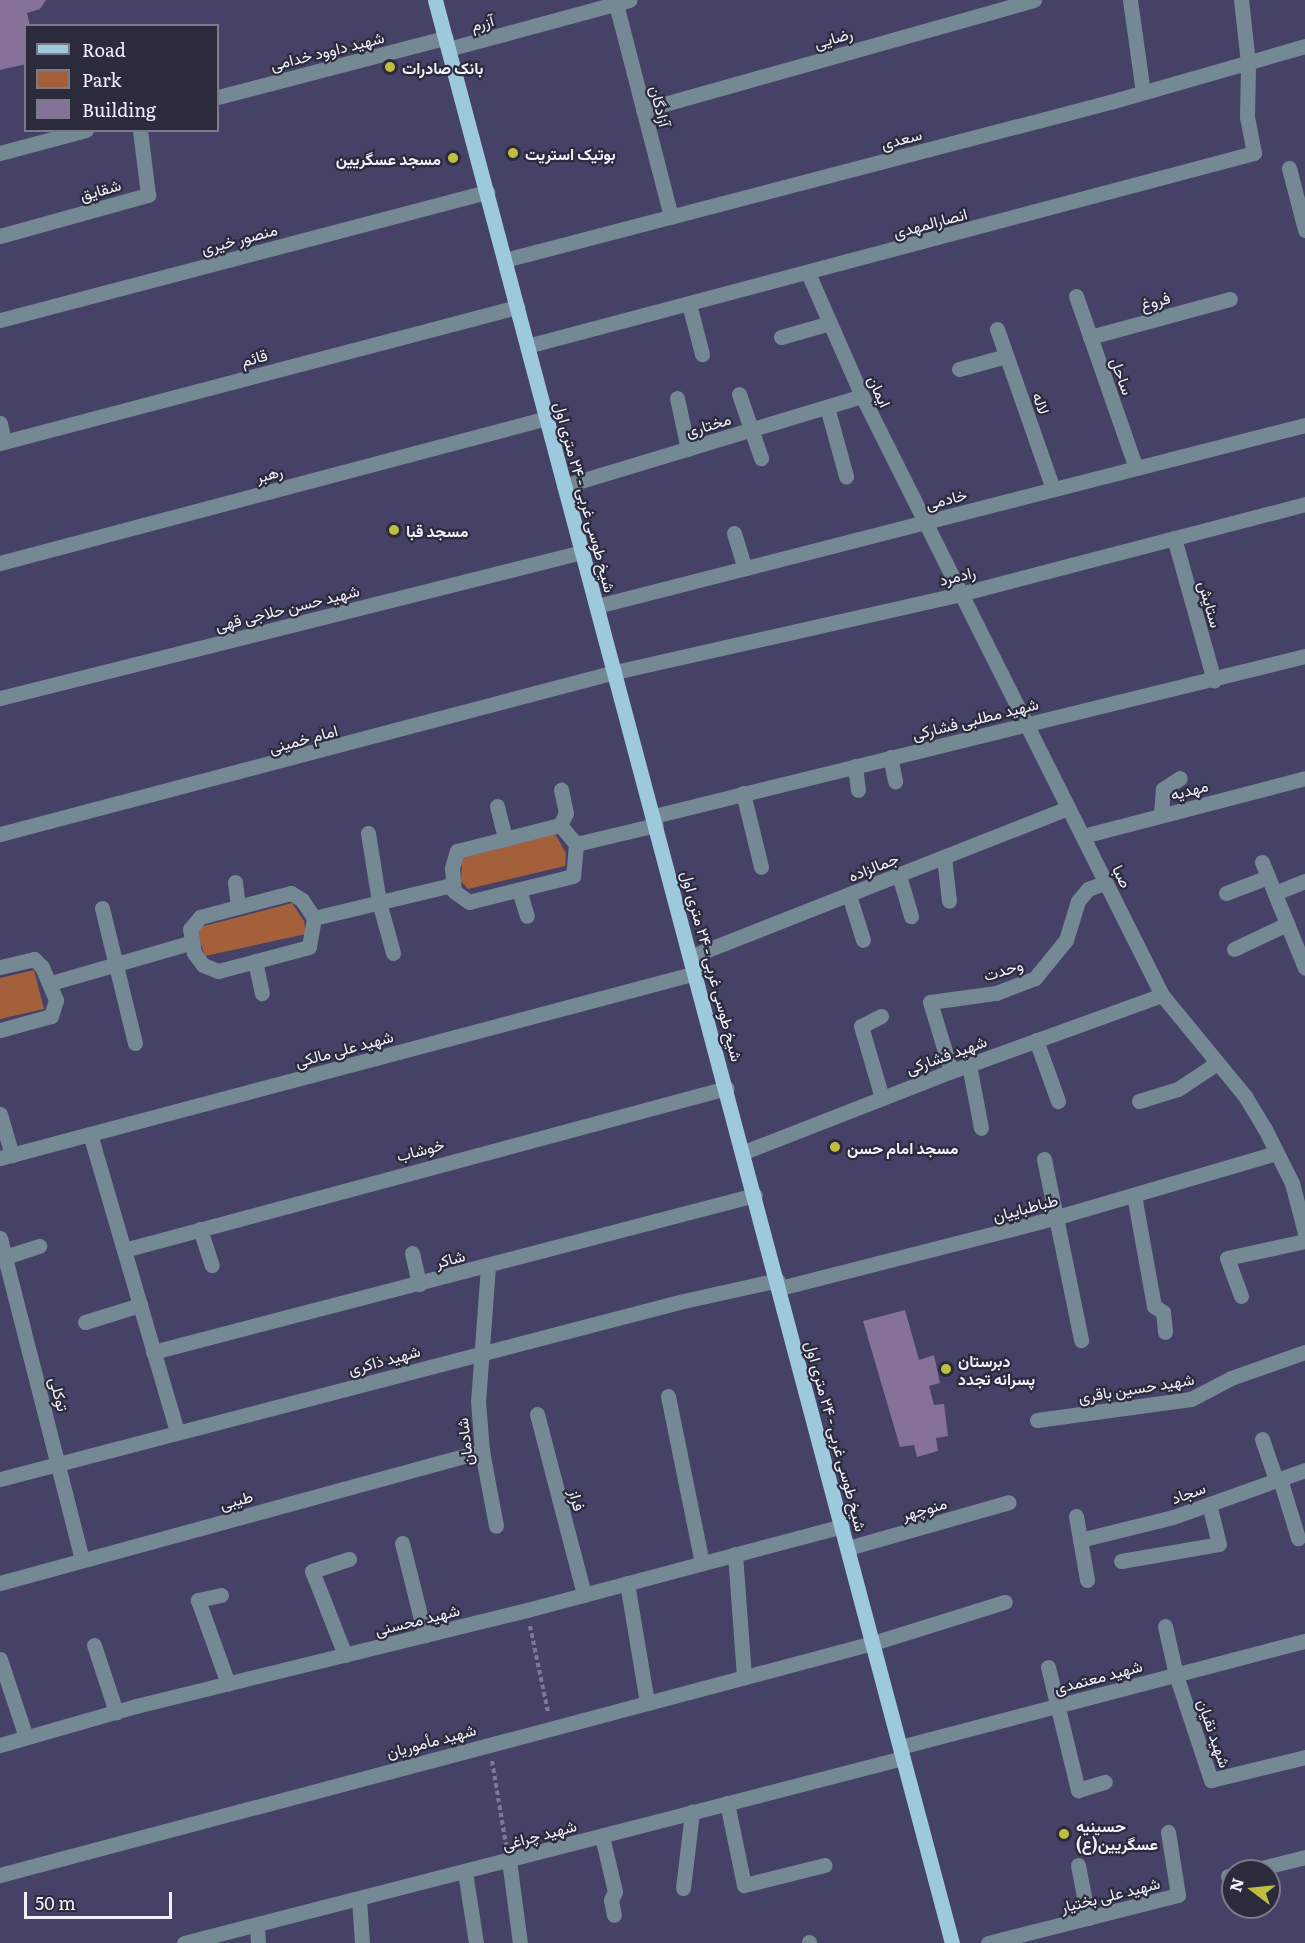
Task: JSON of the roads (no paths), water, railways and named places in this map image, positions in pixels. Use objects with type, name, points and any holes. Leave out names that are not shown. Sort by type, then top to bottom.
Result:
[{"type":"main road","name":"شیخ طوسی غربی - ۲۴ متری اول","points":[[435,0],[779,1284],[902,1752],[948,1942]]},
{"type":"street","name":"رضایی","points":[[643,110],[1034,0]]},
{"type":"street","points":[[1130,0],[1143,92]]},
{"type":"street","points":[[1241,0],[1248,63]]},
{"type":"street","name":"آزرم","points":[[447,44],[623,2]]},
{"type":"street","name":"آزادگان","points":[[623,2],[643,110],[670,217]]},
{"type":"street","name":"شهید داوود خدامی","points":[[219,97],[447,44]]},
{"type":"street","name":"سعدی","points":[[505,260],[1143,92],[1305,46]]},
{"type":"street","name":"انصارالمهدی","points":[[527,346],[1254,153],[1247,117],[1248,63]]},
{"type":"street","points":[[0,153],[79,132]]},
{"type":"street","name":"شقایق","points":[[0,236],[148,195],[140,132]]},
{"type":"street","points":[[1289,168],[1305,230]]},
{"type":"street","name":"منصور خیری","points":[[0,320],[487,192]]},
{"type":"street","name":"ایمان","points":[[808,273],[862,396],[924,522]]},
{"type":"street","name":"ساحل","points":[[1076,296],[1137,468]]},
{"type":"street","name":"فروغ","points":[[1090,337],[1230,299]]},
{"type":"street","points":[[689,304],[702,354]]},
{"type":"street","name":"قائم","points":[[2,442],[517,307]]},
{"type":"street","points":[[781,337],[830,323]]},
{"type":"street","name":"لاله","points":[[997,329],[1053,489]]},
{"type":"street","points":[[959,369],[1006,356]]},
{"type":"street","points":[[739,394],[761,458]]},
{"type":"street","name":"مختاری","points":[[564,486],[862,396]]},
{"type":"street","points":[[677,398],[688,449]]},
{"type":"street","points":[[827,407],[846,476]]},
{"type":"street","name":"رهبر","points":[[0,563],[547,418]]},
{"type":"street","points":[[0,423],[2,442]]},
{"type":"street","name":"خادمی","points":[[597,606],[1305,425]]},
{"type":"street","name":"رادمرد","points":[[615,672],[960,594],[1305,504]]},
{"type":"street","name":"صبا","points":[[924,522],[1162,995],[1245,1096],[1277,1154],[1299,1182],[1305,1233]]},
{"type":"street","points":[[734,533],[745,568]]},
{"type":"street","name":"ستایش","points":[[1174,538],[1214,680]]},
{"type":"street","name":"شهید حسن حلاجی قهی","points":[[0,698],[582,552]]},
{"type":"street","name":"شهید مطلبی فشارکی","points":[[576,844],[743,793],[1305,656]]},
{"type":"street","name":"امام خمینی","points":[[0,834],[615,672]]},
{"type":"street","points":[[890,757],[894,782]]},
{"type":"street","points":[[855,766],[858,790]]},
{"type":"street","points":[[1161,815],[1163,789],[1180,778]]},
{"type":"street","name":"مهدیه","points":[[1083,836],[1305,778]]},
{"type":"street","points":[[451,885],[457,851],[560,825],[566,813],[561,790]]},
{"type":"street","points":[[743,793],[761,867]]},
{"type":"street","points":[[497,806],[505,839]]},
{"type":"street","name":"جمالزاده","points":[[692,956],[1068,808]]},
{"type":"street","points":[[451,885],[469,902],[573,876],[576,844],[560,825]]},
{"type":"street","points":[[368,833],[379,902],[393,953]]},
{"type":"street","points":[[944,857],[949,901]]},
{"type":"street","points":[[1262,862],[1305,968]]},
{"type":"street","points":[[899,875],[911,916]]},
{"type":"street","points":[[1226,893],[1268,877]]},
{"type":"street","points":[[1275,893],[1305,881]]},
{"type":"street","points":[[235,882],[238,907]]},
{"type":"street","name":"وحدت","points":[[951,1071],[930,1002],[996,993],[1035,978],[1066,939],[1078,901],[1088,889],[1106,882]]},
{"type":"street","points":[[314,918],[451,885]]},
{"type":"street","points":[[519,890],[527,916]]},
{"type":"street","points":[[291,893],[302,900],[314,918],[309,947],[218,971],[203,965],[190,943],[190,929],[200,917],[291,893]]},
{"type":"street","points":[[849,895],[863,940]]},
{"type":"street","points":[[102,908],[114,965],[135,1043]]},
{"type":"street","points":[[1234,949],[1287,924]]},
{"type":"street","points":[[51,983],[190,943]]},
{"type":"street","points":[[0,967],[33,959],[51,983],[56,1000],[51,1016],[0,1030]]},
{"type":"street","points":[[255,961],[262,993]]},
{"type":"street","name":"شهید علی مالکی","points":[[6,1156],[696,973]]},
{"type":"street","name":"شهید فشارکی","points":[[744,1152],[951,1071],[1162,995]]},
{"type":"street","points":[[881,1016],[861,1026],[882,1098]]},
{"type":"street","points":[[1036,1041],[1058,1101]]},
{"type":"street","points":[[1139,1101],[1178,1089],[1217,1063]]},
{"type":"street","points":[[969,1065],[981,1128]]},
{"type":"street","name":"خوشاب","points":[[124,1250],[727,1088]]},
{"type":"street","points":[[0,1114],[6,1156]]},
{"type":"street","points":[[90,1134],[177,1432]]},
{"type":"street","name":"طباطباییان","points":[[779,1284],[1054,1218],[1277,1154]]},
{"type":"street","points":[[1044,1159],[1054,1218],[1081,1340]]},
{"type":"street","name":"شاکر","points":[[153,1352],[755,1195]]},
{"type":"street","points":[[1134,1195],[1154,1306],[1163,1312],[1164,1332]]},
{"type":"street","points":[[200,1229],[212,1265]]},
{"type":"street","name":"توکلی","points":[[0,1238],[60,1463],[82,1560]]},
{"type":"street","points":[[1241,1296],[1227,1258],[1305,1241]]},
{"type":"street","points":[[5,1257],[39,1246]]},
{"type":"street","points":[[412,1253],[419,1284]]},
{"type":"street","name":"شادمان","points":[[488,1266],[478,1401],[482,1451],[496,1526]]},
{"type":"street","name":"شهید ذاکری","points":[[0,1479],[480,1353],[779,1284]]},
{"type":"street","points":[[85,1322],[140,1305]]},
{"type":"street","name":"شهید حسین باقری","points":[[1037,1420],[1191,1399],[1231,1378],[1305,1352]]},
{"type":"street","points":[[668,1396],[702,1563]]},
{"type":"street","name":"فراز","points":[[537,1414],[584,1595]]},
{"type":"street","points":[[1262,1439],[1298,1538]]},
{"type":"street","name":"طیبی","points":[[0,1583],[482,1451]]},
{"type":"street","name":"سجاد","points":[[1080,1540],[1173,1517],[1305,1470]]},
{"type":"street","name":"منوچهر","points":[[848,1548],[1009,1502]]},
{"type":"street","points":[[1121,1561],[1219,1544],[1209,1504]]},
{"type":"street","points":[[1076,1516],[1088,1580]]},
{"type":"street","name":"شهید محسنی","points":[[0,1745],[116,1712],[527,1610],[842,1526]]},
{"type":"street","points":[[402,1543],[425,1635]]},
{"type":"street","points":[[735,1554],[744,1677]]},
{"type":"street","points":[[345,1655],[312,1571],[350,1559]]},
{"type":"street","points":[[627,1583],[647,1702]]},
{"type":"street","points":[[221,1595],[198,1600],[228,1684]]},
{"type":"street","name":"شهید مأموریان","points":[[0,1875],[873,1643],[1005,1602]]},
{"type":"street","points":[[1165,1626],[1176,1675]]},
{"type":"street","name":"شهید معتمدی","points":[[902,1752],[1056,1706],[1305,1641]]},
{"type":"street","points":[[94,1646],[116,1712]]},
{"type":"street","points":[[0,1659],[26,1737]]},
{"type":"street","points":[[1048,1667],[1078,1790],[1105,1782]]},
{"type":"street","name":"شهید نقیان","points":[[1176,1675],[1211,1780],[1305,1757]]},
{"type":"street","name":"شهید چراغی","points":[[184,1943],[727,1803],[902,1752]]},
{"type":"street","points":[[727,1803],[744,1885],[825,1865]]},
{"type":"street","points":[[683,1888],[692,1812]]},
{"type":"street","name":"شهید علی بختیار","points":[[988,1943],[1178,1895],[1168,1832]]},
{"type":"street","points":[[602,1836],[615,1892],[611,1900],[614,1915]]},
{"type":"street","points":[[1281,1863],[1305,1857]]},
{"type":"street","points":[[509,1860],[520,1943]]},
{"type":"street","points":[[1078,1865],[1088,1918]]},
{"type":"street","points":[[465,1872],[476,1943]]},
{"type":"street","points":[[358,1899],[362,1943]]},
{"type":"street","points":[[257,1925],[258,1943]]},
{"type":"place","name":"بانک صادرات","points":[[390,67]]},
{"type":"place","name":"بوتیک استریت","points":[[513,153]]},
{"type":"place","name":"مسجد عسگریین","points":[[453,158]]},
{"type":"place","name":"مسجد قبا","points":[[394,530]]},
{"type":"place","name":"مسجد امام حسن","points":[[835,1147]]},
{"type":"place","name":"دبرستان پسرانه تجدد","points":[[946,1369]]},
{"type":"place","name":"حسینیه عسگریین(ع)","points":[[1064,1834]]}]
